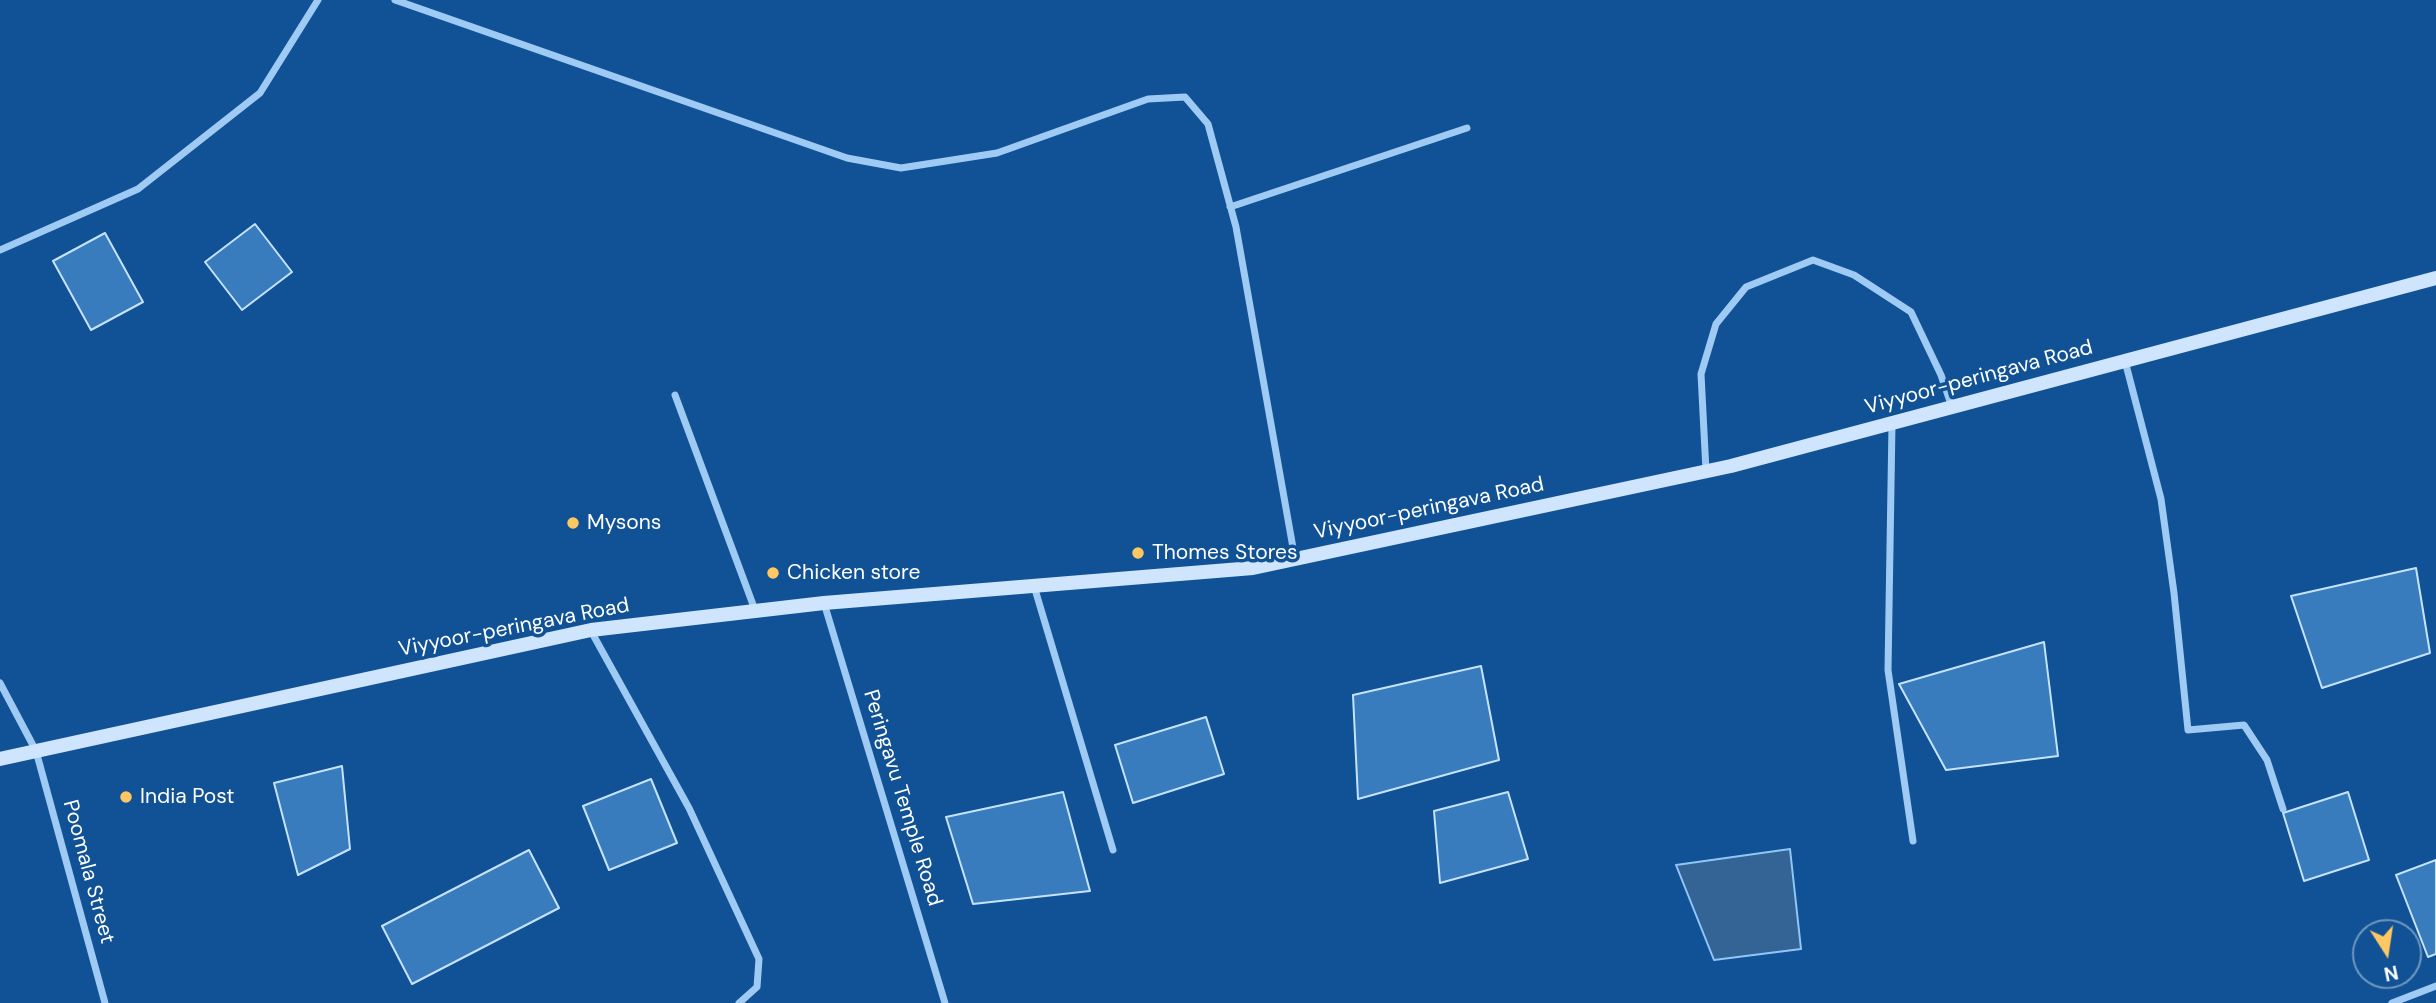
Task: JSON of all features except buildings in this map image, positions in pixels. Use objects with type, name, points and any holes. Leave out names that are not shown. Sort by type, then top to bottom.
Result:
[{"type":"street","points":[[0,250],[138,189],[149,181],[260,93],[318,0]]},
{"type":"street","points":[[395,0],[847,158],[901,168],[997,153],[1148,99],[1185,97],[1208,124],[1236,227],[1295,559]]},
{"type":"street","points":[[1230,207],[1467,128]]},
{"type":"street","points":[[1706,472],[1701,374],[1716,324],[1746,287],[1813,260],[1854,275],[1911,312],[1941,375],[1952,407]]},
{"type":"street","name":"Viyyoor-peringava Road","points":[[0,759],[591,630],[824,603],[1253,568],[1706,472],[2436,278]]},
{"type":"street","points":[[2125,361],[2161,499],[2188,730],[2244,724],[2267,760],[2283,809]]},
{"type":"street","points":[[675,396],[755,611]]},
{"type":"street","points":[[1892,423],[1888,670],[1913,841]]},
{"type":"street","points":[[1033,585],[1113,850]]},
{"type":"street","name":"Peringavu Temple Road","points":[[824,603],[945,1003]]},
{"type":"street","points":[[591,630],[689,808],[760,959],[757,987],[739,1003]]},
{"type":"street","name":"Poomala Street","points":[[0,683],[36,751],[105,1003]]},
{"type":"street","points":[[2392,1003],[2436,986]]},
{"type":"water","points":[[1790,849],[1801,949],[1714,960],[1676,865]]},
{"type":"place","name":"Mysons","points":[[573,523]]},
{"type":"place","name":"Thomes Stores","points":[[1138,553]]},
{"type":"place","name":"Chicken store","points":[[773,573]]},
{"type":"place","name":"India Post","points":[[126,797]]}]
